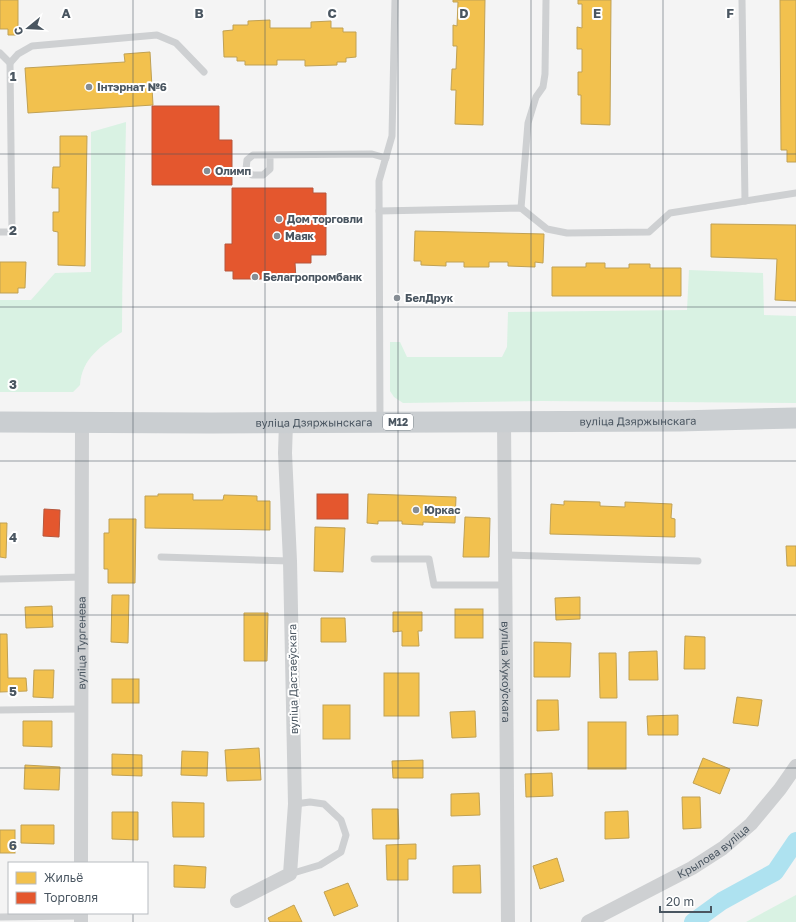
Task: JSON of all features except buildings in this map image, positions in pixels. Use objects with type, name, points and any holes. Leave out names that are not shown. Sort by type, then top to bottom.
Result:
[{"type":"main road","name":"вуліца Дзяржынскага","points":[[0,422],[286,423],[671,421],[796,418]]},
{"type":"street","name":"вуліца Жукоўскага","points":[[504,421],[508,922]]},
{"type":"street","name":"вуліца Тургенева","points":[[81,862],[82,423]]},
{"type":"street","name":"вуліца Дастаеўскага","points":[[286,423],[285,453],[290,561],[295,804],[290,874]]},
{"type":"street","name":"Крылова вуліца","points":[[588,922],[692,868],[723,848],[751,824],[780,789],[796,766]]},
{"type":"street","points":[[237,902],[290,874]]},
{"type":"lane","points":[[380,422],[379,182],[392,136],[395,0]]},
{"type":"lane","points":[[521,208],[528,123],[536,97],[543,87],[545,74],[546,0]]},
{"type":"lane","points":[[742,0],[745,201]]},
{"type":"lane","points":[[0,232],[12,232],[10,63],[18,54],[32,46],[157,35],[176,42],[204,72]]},
{"type":"lane","points":[[0,53],[10,63]]},
{"type":"lane","points":[[270,155],[372,154],[386,158]]},
{"type":"lane","points":[[379,211],[521,208],[546,228],[567,233],[649,232],[670,213],[796,192]]},
{"type":"lane","points":[[505,555],[698,561]]},
{"type":"lane","points":[[161,557],[290,561]]},
{"type":"lane","points":[[374,559],[430,559],[434,585],[506,585]]},
{"type":"lane","points":[[0,579],[82,578]]},
{"type":"lane","points":[[0,710],[81,709]]},
{"type":"lane","points":[[290,874],[320,865],[341,852],[346,835],[341,820],[324,804],[310,802],[295,804]]},
{"type":"lane","points":[[0,917],[81,917]]},
{"type":"green space","points":[[126,122],[122,332],[107,342],[89,360],[84,367],[80,385],[73,392],[0,392],[0,300],[31,300],[55,273],[91,272],[91,132]]},
{"type":"green space","points":[[689,270],[763,273],[764,315],[796,316],[796,403],[542,401],[403,403],[394,397],[390,391],[390,342],[400,342],[407,357],[502,357],[507,347],[508,312],[687,310]]},
{"type":"green space","points":[[796,895],[796,922],[746,922]]},
{"type":"waterway","points":[[693,922],[722,901],[775,872],[796,841]]},
{"type":"place","name":"Інтэрнат №6","points":[[89,87]]},
{"type":"place","name":"Олимп","points":[[207,171]]},
{"type":"place","name":"Дом торговли","points":[[279,219]]},
{"type":"place","name":"Маяк","points":[[277,236]]},
{"type":"place","name":"Белагропромбанк","points":[[255,277]]},
{"type":"place","name":"БелДрук","points":[[397,298]]},
{"type":"place","name":"Юркас","points":[[416,510]]}]
